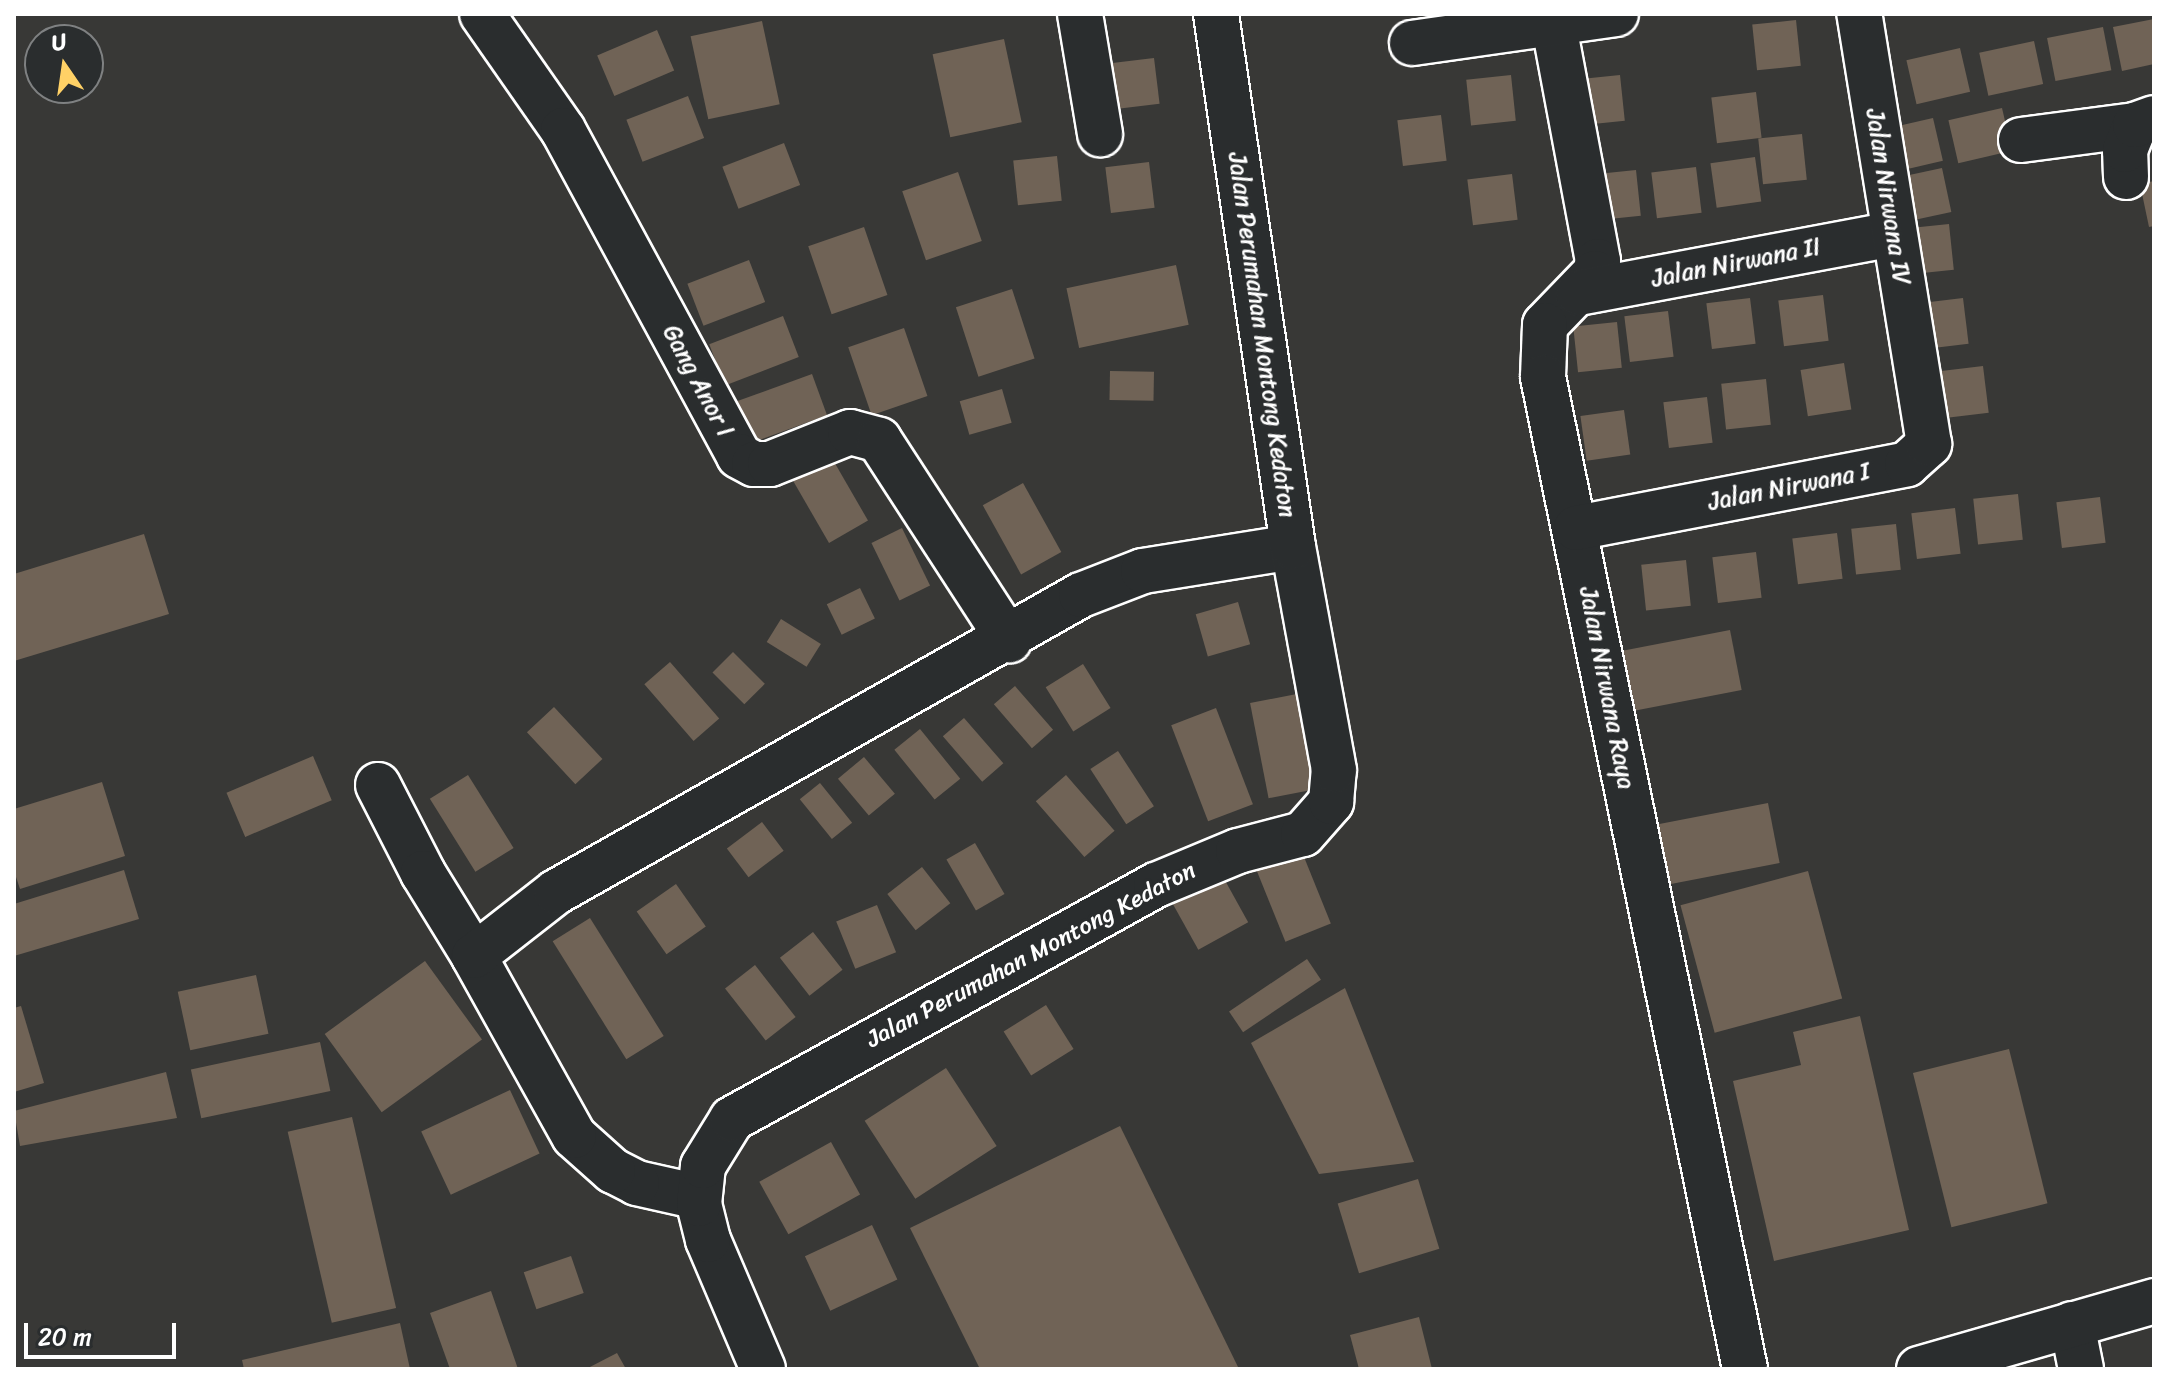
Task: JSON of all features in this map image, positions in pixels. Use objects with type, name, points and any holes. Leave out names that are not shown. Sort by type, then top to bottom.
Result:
[{"type":"street","name":"Gang Anor I","points":[[482,14],[563,130],[739,456],[754,464],[770,464],[850,432],[879,440],[1009,640]]},
{"type":"street","points":[[1080,14],[1100,134]]},
{"type":"street","name":"Jalan Perumahan Montong Kedaton","points":[[763,1369],[708,1240],[699,1197],[710,1149],[746,1107],[1156,885],[1238,851],[1293,839],[1319,821],[1331,802],[1334,770],[1293,547],[1216,14]]},
{"type":"street","points":[[1412,43],[1554,26],[1616,14]]},
{"type":"street","name":"Jalan Nirwana IV","points":[[1859,14],[1893,234],[1920,379]]},
{"type":"street","name":"Jalan Nirwana Raya","points":[[1554,26],[1598,261],[1595,273],[1545,325],[1541,350],[1745,1369]]},
{"type":"street","points":[[2021,140],[2145,122]]},
{"type":"street","points":[[2126,177],[2125,150],[2145,122]]},
{"type":"street","name":"Jalan Nirwana II","points":[[1578,293],[1893,234]]},
{"type":"street","name":"Jalan Nirwana I","points":[[1576,528],[1907,464],[1929,444],[1920,379]]},
{"type":"street","points":[[474,956],[556,892],[1009,640],[1081,595],[1143,571],[1293,547]]},
{"type":"street","points":[[378,785],[423,873],[474,956],[574,1136],[613,1171],[637,1183],[699,1197]]},
{"type":"street","points":[[1919,1369],[2154,1301]]},
{"type":"street","points":[[2072,1324],[2081,1369]]},
{"type":"building","points":[[2154,19],[2154,64],[2122,71],[2113,27]]},
{"type":"building","points":[[1796,20],[1801,66],[1757,70],[1752,25]]},
{"type":"building","points":[[762,21],[780,104],[708,119],[691,36]]},
{"type":"building","points":[[2103,27],[2111,70],[2055,81],[2047,38]]},
{"type":"building","points":[[657,30],[674,71],[614,96],[597,55]]},
{"type":"building","points":[[1004,39],[1022,122],[950,137],[933,54]]},
{"type":"building","points":[[2034,41],[2043,84],[1988,96],[1979,53]]},
{"type":"building","points":[[1960,48],[1970,92],[1917,104],[1906,60]]},
{"type":"building","points":[[1154,58],[1160,104],[1116,109],[1110,63]]},
{"type":"building","points":[[1511,75],[1516,121],[1471,125],[1466,80]]},
{"type":"building","points":[[1620,75],[1625,121],[1581,125],[1576,80]]},
{"type":"building","points":[[1756,92],[1762,138],[1717,143],[1711,97]]},
{"type":"building","points":[[688,96],[704,138],[643,162],[626,120]]},
{"type":"building","points":[[2002,108],[2012,151],[1958,163],[1948,120]]},
{"type":"building","points":[[1441,115],[1447,161],[1403,166],[1397,120]]},
{"type":"building","points":[[1933,118],[1943,161],[1889,173],[1879,130]]},
{"type":"building","points":[[1802,134],[1807,180],[1763,184],[1758,139]]},
{"type":"building","points":[[784,143],[800,185],[739,209],[722,167]]},
{"type":"building","points":[[1057,156],[1062,201],[1018,205],[1013,161]]},
{"type":"building","points":[[1755,157],[1761,202],[1717,208],[1710,163]]},
{"type":"building","points":[[1149,162],[1155,208],[1111,213],[1105,167]]},
{"type":"building","points":[[1696,167],[1702,213],[1657,218],[1651,172]]},
{"type":"building","points":[[1942,168],[1951,212],[1897,224],[1887,180]]},
{"type":"building","points":[[1636,170],[1641,216],[1597,220],[1592,175]]},
{"type":"building","points":[[958,172],[982,241],[926,260],[902,191]]},
{"type":"building","points":[[1512,174],[1518,220],[1473,225],[1467,179]]},
{"type":"building","points":[[2154,181],[2154,226],[2149,227],[2140,184]]},
{"type":"building","points":[[1949,224],[1954,270],[1908,275],[1903,229]]},
{"type":"building","points":[[864,227],[887,295],[832,314],[808,246]]},
{"type":"building","points":[[749,260],[765,302],[704,326],[687,284]]},
{"type":"building","points":[[1176,265],[1189,325],[1079,348],[1066,288]]},
{"type":"building","points":[[1012,289],[1035,358],[978,377],[956,307]]},
{"type":"building","points":[[1823,295],[1829,341],[1784,346],[1778,300]]},
{"type":"building","points":[[1750,298],[1756,344],[1712,349],[1706,303]]},
{"type":"building","points":[[1963,298],[1969,344],[1925,349],[1919,303]]},
{"type":"building","points":[[1668,311],[1674,357],[1630,362],[1624,316]]},
{"type":"building","points":[[783,316],[799,357],[725,385],[709,344]]},
{"type":"building","points":[[1617,322],[1622,368],[1578,372],[1573,327]]},
{"type":"building","points":[[904,328],[927,396],[872,415],[848,347]]},
{"type":"building","points":[[1844,363],[1851,409],[1808,416],[1801,370]]},
{"type":"building","points":[[1983,366],[1989,413],[1945,418],[1939,371]]},
{"type":"building","points":[[1110,371],[1154,372],[1153,401],[1109,400]]},
{"type":"building","points":[[812,374],[827,415],[752,443],[737,401]]},
{"type":"building","points":[[1766,379],[1771,425],[1726,429],[1721,384]]},
{"type":"building","points":[[1002,389],[1012,423],[969,435],[960,401]]},
{"type":"building","points":[[1707,397],[1713,443],[1669,448],[1663,402]]},
{"type":"building","points":[[1624,410],[1630,455],[1587,461],[1580,416]]},
{"type":"building","points":[[829,453],[868,521],[829,543],[790,476]]},
{"type":"building","points":[[1023,483],[1061,552],[1021,574],[983,505]]},
{"type":"building","points":[[2018,494],[2023,540],[1978,544],[1973,499]]},
{"type":"building","points":[[2100,497],[2106,543],[2062,548],[2056,502]]},
{"type":"building","points":[[1955,508],[1961,554],[1917,559],[1911,513]]},
{"type":"building","points":[[1896,524],[1901,570],[1856,574],[1851,529]]},
{"type":"building","points":[[902,528],[930,586],[899,600],[871,543]]},
{"type":"building","points":[[1837,533],[1843,579],[1798,584],[1792,538]]},
{"type":"building","points":[[144,534],[169,614],[14,661],[14,574]]},
{"type":"building","points":[[1756,552],[1762,598],[1718,603],[1712,557]]},
{"type":"building","points":[[1686,560],[1691,606],[1646,610],[1641,565]]},
{"type":"building","points":[[860,588],[875,619],[842,635],[827,604]]},
{"type":"building","points":[[1238,602],[1250,644],[1208,656],[1196,614]]},
{"type":"building","points":[[781,619],[821,644],[807,667],[767,642]]},
{"type":"building","points":[[1730,630],[1742,690],[1632,711],[1620,651]]},
{"type":"building","points":[[733,652],[765,684],[744,704],[712,673]]},
{"type":"building","points":[[670,662],[719,719],[694,741],[644,684]]},
{"type":"building","points":[[1083,664],[1111,708],[1073,731],[1046,687]]},
{"type":"building","points":[[1015,686],[1053,730],[1032,748],[994,704]]},
{"type":"building","points":[[1307,692],[1326,787],[1269,798],[1250,703]]},
{"type":"building","points":[[554,707],[602,759],[575,784],[527,732]]},
{"type":"building","points":[[1216,708],[1253,804],[1208,821],[1171,725]]},
{"type":"building","points":[[964,718],[1003,763],[982,782],[943,736]]},
{"type":"building","points":[[920,729],[960,779],[935,800],[894,750]]},
{"type":"building","points":[[1118,751],[1154,806],[1126,824],[1090,769]]},
{"type":"building","points":[[313,756],[332,800],[245,837],[226,793]]},
{"type":"building","points":[[864,757],[895,794],[869,816],[838,779]]},
{"type":"building","points":[[468,775],[514,848],[475,872],[430,799]]},
{"type":"building","points":[[1066,775],[1115,831],[1084,857],[1036,801]]},
{"type":"building","points":[[102,782],[125,856],[20,889],[14,871],[14,809]]},
{"type":"building","points":[[820,783],[852,823],[832,839],[800,799]]},
{"type":"building","points":[[1768,803],[1780,863],[1670,884],[1658,824]]},
{"type":"building","points":[[762,822],[784,851],[749,877],[727,848]]},
{"type":"building","points":[[975,843],[1004,894],[976,911],[946,860]]},
{"type":"building","points":[[1302,852],[1331,923],[1285,942],[1257,870]]},
{"type":"building","points":[[922,867],[950,903],[916,930],[887,894]]},
{"type":"building","points":[[124,870],[139,919],[14,956],[14,904]]},
{"type":"building","points":[[1808,871],[1842,999],[1715,1033],[1680,905]]},
{"type":"building","points":[[1222,875],[1248,922],[1198,950],[1172,903]]},
{"type":"building","points":[[676,884],[706,927],[667,954],[637,912]]},
{"type":"building","points":[[877,905],[896,952],[855,969],[836,921]]},
{"type":"building","points":[[590,918],[664,1036],[626,1059],[553,941]]},
{"type":"building","points":[[813,932],[843,970],[809,996],[780,958]]},
{"type":"building","points":[[1307,959],[1321,980],[1243,1032],[1229,1012]]},
{"type":"building","points":[[425,961],[482,1039],[382,1112],[325,1034]]},
{"type":"building","points":[[755,965],[796,1017],[766,1040],[725,988]]},
{"type":"building","points":[[256,975],[268,1034],[190,1050],[178,992]]},
{"type":"building","points":[[1345,988],[1414,1162],[1319,1174],[1251,1043]]},
{"type":"building","points":[[1046,1005],[1074,1049],[1031,1076],[1004,1031]]},
{"type":"building","points":[[21,1006],[44,1083],[14,1092],[14,1008]]},
{"type":"building","points":[[1860,1016],[1909,1230],[1774,1261],[1733,1081],[1801,1065],[1793,1032]]},
{"type":"building","points":[[320,1042],[330,1091],[201,1118],[191,1069]]},
{"type":"building","points":[[2009,1049],[2047,1203],[1951,1227],[1913,1073]]},
{"type":"building","points":[[946,1068],[997,1146],[915,1199],[865,1121]]},
{"type":"building","points":[[166,1072],[177,1118],[20,1146],[14,1111]]},
{"type":"building","points":[[510,1090],[540,1153],[451,1195],[421,1131]]},
{"type":"building","points":[[352,1117],[396,1308],[332,1323],[288,1132]]},
{"type":"building","points":[[1120,1126],[1239,1369],[980,1369],[910,1228]]},
{"type":"building","points":[[831,1142],[860,1194],[788,1234],[759,1182]]},
{"type":"building","points":[[1418,1179],[1439,1249],[1359,1273],[1338,1204]]},
{"type":"building","points":[[872,1225],[897,1279],[830,1311],[805,1256]]},
{"type":"building","points":[[571,1256],[584,1293],[536,1309],[524,1272]]},
{"type":"building","points":[[491,1291],[518,1369],[450,1369],[430,1313]]},
{"type":"building","points":[[1419,1317],[1432,1369],[1359,1369],[1350,1335]]},
{"type":"building","points":[[400,1323],[410,1369],[244,1369],[242,1360]]},
{"type":"building","points":[[617,1353],[626,1369],[586,1369]]}]
